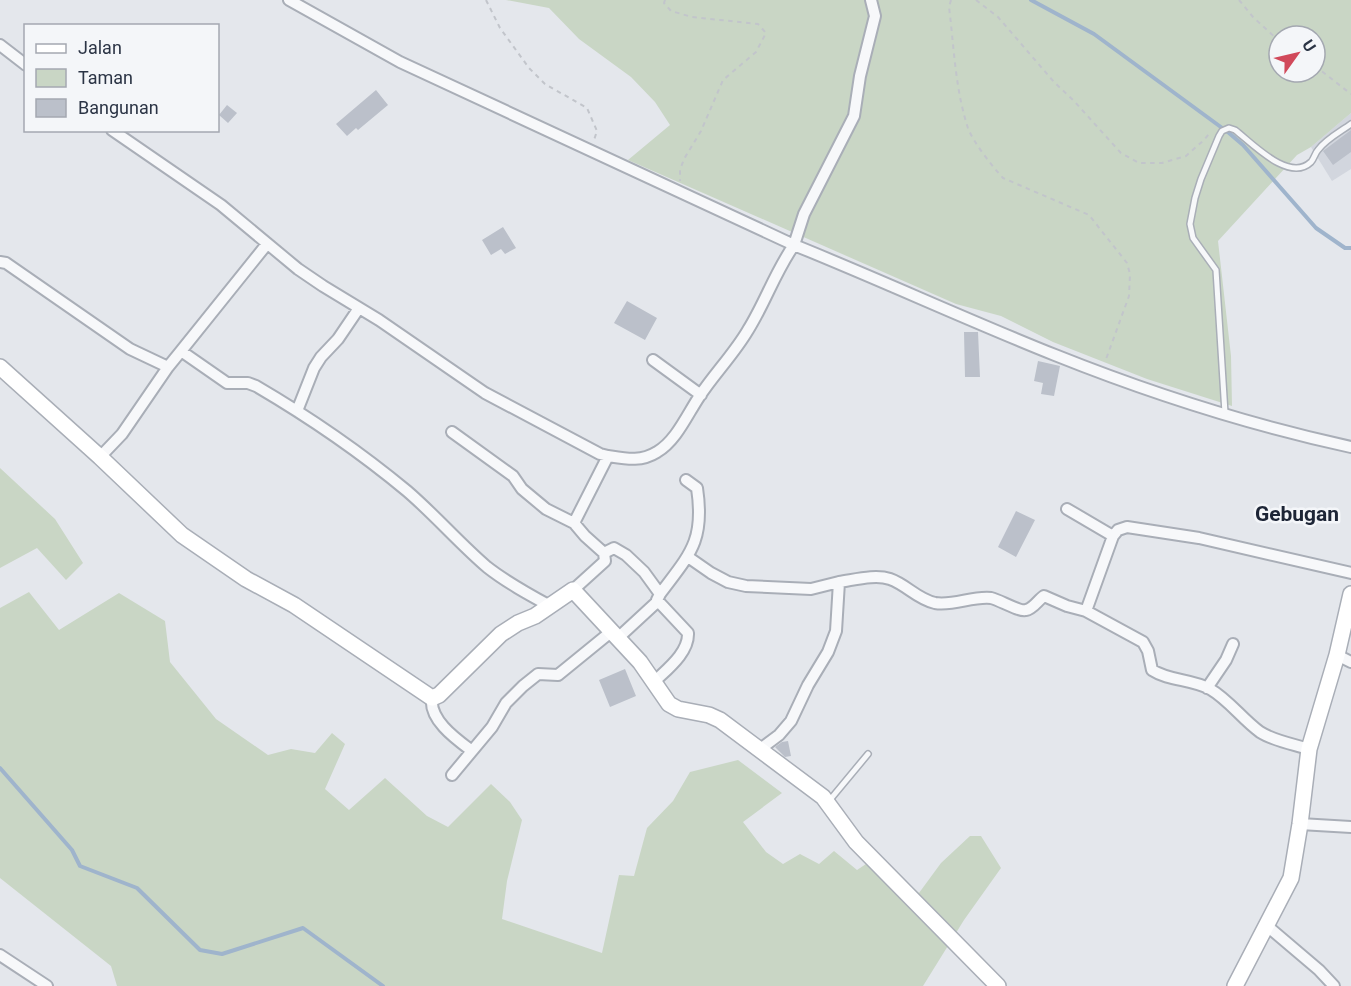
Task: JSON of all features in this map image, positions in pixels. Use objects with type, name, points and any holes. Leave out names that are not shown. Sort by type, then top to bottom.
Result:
[{"type":"street","points":[[289,0],[400,62],[678,193],[1020,341],[1140,387],[1351,447]]},
{"type":"street","points":[[115,132],[221,205],[306,275],[485,393],[600,454],[634,460],[656,453],[671,439],[747,331],[776,273],[794,245],[804,214],[854,116],[860,76],[875,16],[871,0]]},
{"type":"street","points":[[0,45],[24,63]]},
{"type":"street","points":[[100,457],[122,434],[168,367],[267,244]]},
{"type":"street","points":[[0,262],[6,263],[130,349],[168,367]]},
{"type":"street","points":[[297,411],[314,368],[338,339],[359,308]]},
{"type":"street","points":[[181,351],[227,384],[248,383],[256,386],[323,427],[405,490],[487,566],[524,592],[550,606]]},
{"type":"street","points":[[653,360],[700,395]]},
{"type":"street","points":[[0,367],[100,457],[172,527],[195,545],[246,579],[294,605],[432,698]]},
{"type":"street","points":[[432,698],[439,695],[501,634],[535,616],[573,590],[605,561],[604,553],[574,523],[546,509],[522,489],[513,476],[452,432]]},
{"type":"street","points":[[574,523],[608,456]]},
{"type":"street","points":[[452,775],[492,727],[506,703],[527,682],[538,674],[558,675],[616,634],[659,597],[688,557],[697,538],[698,493],[696,487],[686,480]]},
{"type":"street","points":[[1067,509],[1113,536]]},
{"type":"street","points":[[1086,611],[1113,536],[1118,530],[1127,527],[1199,538],[1351,573]]},
{"type":"street","points":[[604,553],[614,549],[626,555],[644,572],[659,597],[688,633],[688,640],[683,650],[654,682]]},
{"type":"street","points":[[688,557],[728,582],[746,586],[811,589],[839,582],[885,578],[896,582],[920,598],[934,602],[945,604],[975,598],[991,598],[1023,610],[1030,608],[1044,596],[1086,611],[1143,642],[1148,651],[1152,670],[1160,675],[1186,680],[1207,688],[1222,697],[1261,732],[1309,749]]},
{"type":"street","points":[[759,750],[779,735],[791,721],[808,685],[828,652],[836,631],[839,582]]},
{"type":"street","points":[[573,590],[640,662],[669,704],[678,709],[715,717],[817,791],[828,802],[856,842],[998,986]]},
{"type":"street","points":[[1235,986],[1290,878],[1300,824],[1309,749],[1337,655],[1351,594]]},
{"type":"street","points":[[1207,688],[1226,660],[1233,644]]},
{"type":"street","points":[[1337,655],[1351,662]]},
{"type":"street","points":[[432,698],[430,706],[437,718],[446,729],[472,751]]},
{"type":"street","points":[[1300,824],[1351,827]]},
{"type":"street","points":[[1266,926],[1319,970],[1334,986]]},
{"type":"street","points":[[0,955],[47,986]]},
{"type":"lane","points":[[1225,413],[1216,270],[1193,238],[1191,224],[1195,198],[1222,132],[1236,130],[1279,164],[1293,168],[1310,162],[1318,150],[1351,124]]},
{"type":"lane","points":[[828,802],[868,754]]},
{"type":"path","points":[[486,0],[500,28],[537,77],[587,108],[597,131],[589,150]]},
{"type":"path","points":[[664,0],[671,11],[692,17],[758,24],[766,33],[756,52],[723,80],[701,131],[684,159],[680,170],[678,193]]},
{"type":"path","points":[[951,0],[949,6],[958,84],[968,130],[1003,177],[1046,198],[1089,215],[1127,263],[1130,274],[1129,296],[1110,351],[1098,371]]},
{"type":"path","points":[[976,0],[998,16],[1054,82],[1121,153],[1140,163],[1162,164],[1186,156],[1209,134],[1222,132]]},
{"type":"path","points":[[1239,0],[1267,30]]},
{"type":"path","points":[[1327,75],[1351,94]]},
{"type":"shaded area","points":[[1351,113],[1351,169],[1332,181],[1311,147]]},
{"type":"green space","points":[[506,0],[1351,0],[1351,113],[1311,147],[1297,155],[1218,241],[1231,356],[1232,406],[1147,379],[1053,342],[1001,316],[956,304],[628,160],[670,125],[655,102],[631,77],[579,39],[549,8]]},
{"type":"green space","points":[[0,468],[55,519],[83,563],[66,580],[37,548],[0,568]]},
{"type":"green space","points":[[29,592],[59,630],[119,593],[165,621],[170,662],[216,719],[268,755],[291,749],[315,753],[332,733],[345,744],[325,789],[349,810],[385,778],[427,816],[448,827],[491,784],[510,802],[522,820],[507,881],[502,919],[602,953],[619,875],[634,876],[647,828],[673,801],[690,772],[738,760],[782,793],[743,822],[766,852],[783,864],[800,854],[819,864],[834,851],[857,870],[878,856],[919,893],[941,863],[970,836],[981,836],[1001,868],[964,920],[923,986],[117,986],[111,966],[0,878],[0,608]]},
{"type":"building","points":[[376,90],[388,105],[358,130],[356,128],[347,136],[336,124]]},
{"type":"building","points":[[227,105],[237,113],[228,123],[219,115]]},
{"type":"building","points":[[1351,130],[1351,152],[1333,165],[1323,151]]},
{"type":"building","points":[[503,227],[516,248],[505,254],[501,249],[491,255],[482,240]]},
{"type":"building","points":[[627,301],[657,318],[645,340],[614,323]]},
{"type":"building","points":[[964,332],[978,332],[980,377],[965,377]]},
{"type":"building","points":[[1038,361],[1060,366],[1054,396],[1041,394],[1043,383],[1034,381]]},
{"type":"building","points":[[1016,511],[1035,520],[1016,557],[998,547]]},
{"type":"building","points":[[625,669],[636,696],[610,707],[599,680]]},
{"type":"building","points":[[788,741],[791,756],[785,757],[775,747]]},
{"type":"waterway","points":[[1031,0],[1094,34],[1229,133],[1243,145],[1316,228],[1345,248],[1351,248]]},
{"type":"waterway","points":[[0,768],[72,850],[80,866],[137,888],[200,950],[222,954],[303,928],[383,986]]},
{"type":"district","name":"Gebugan","points":[[1297,514]]}]
